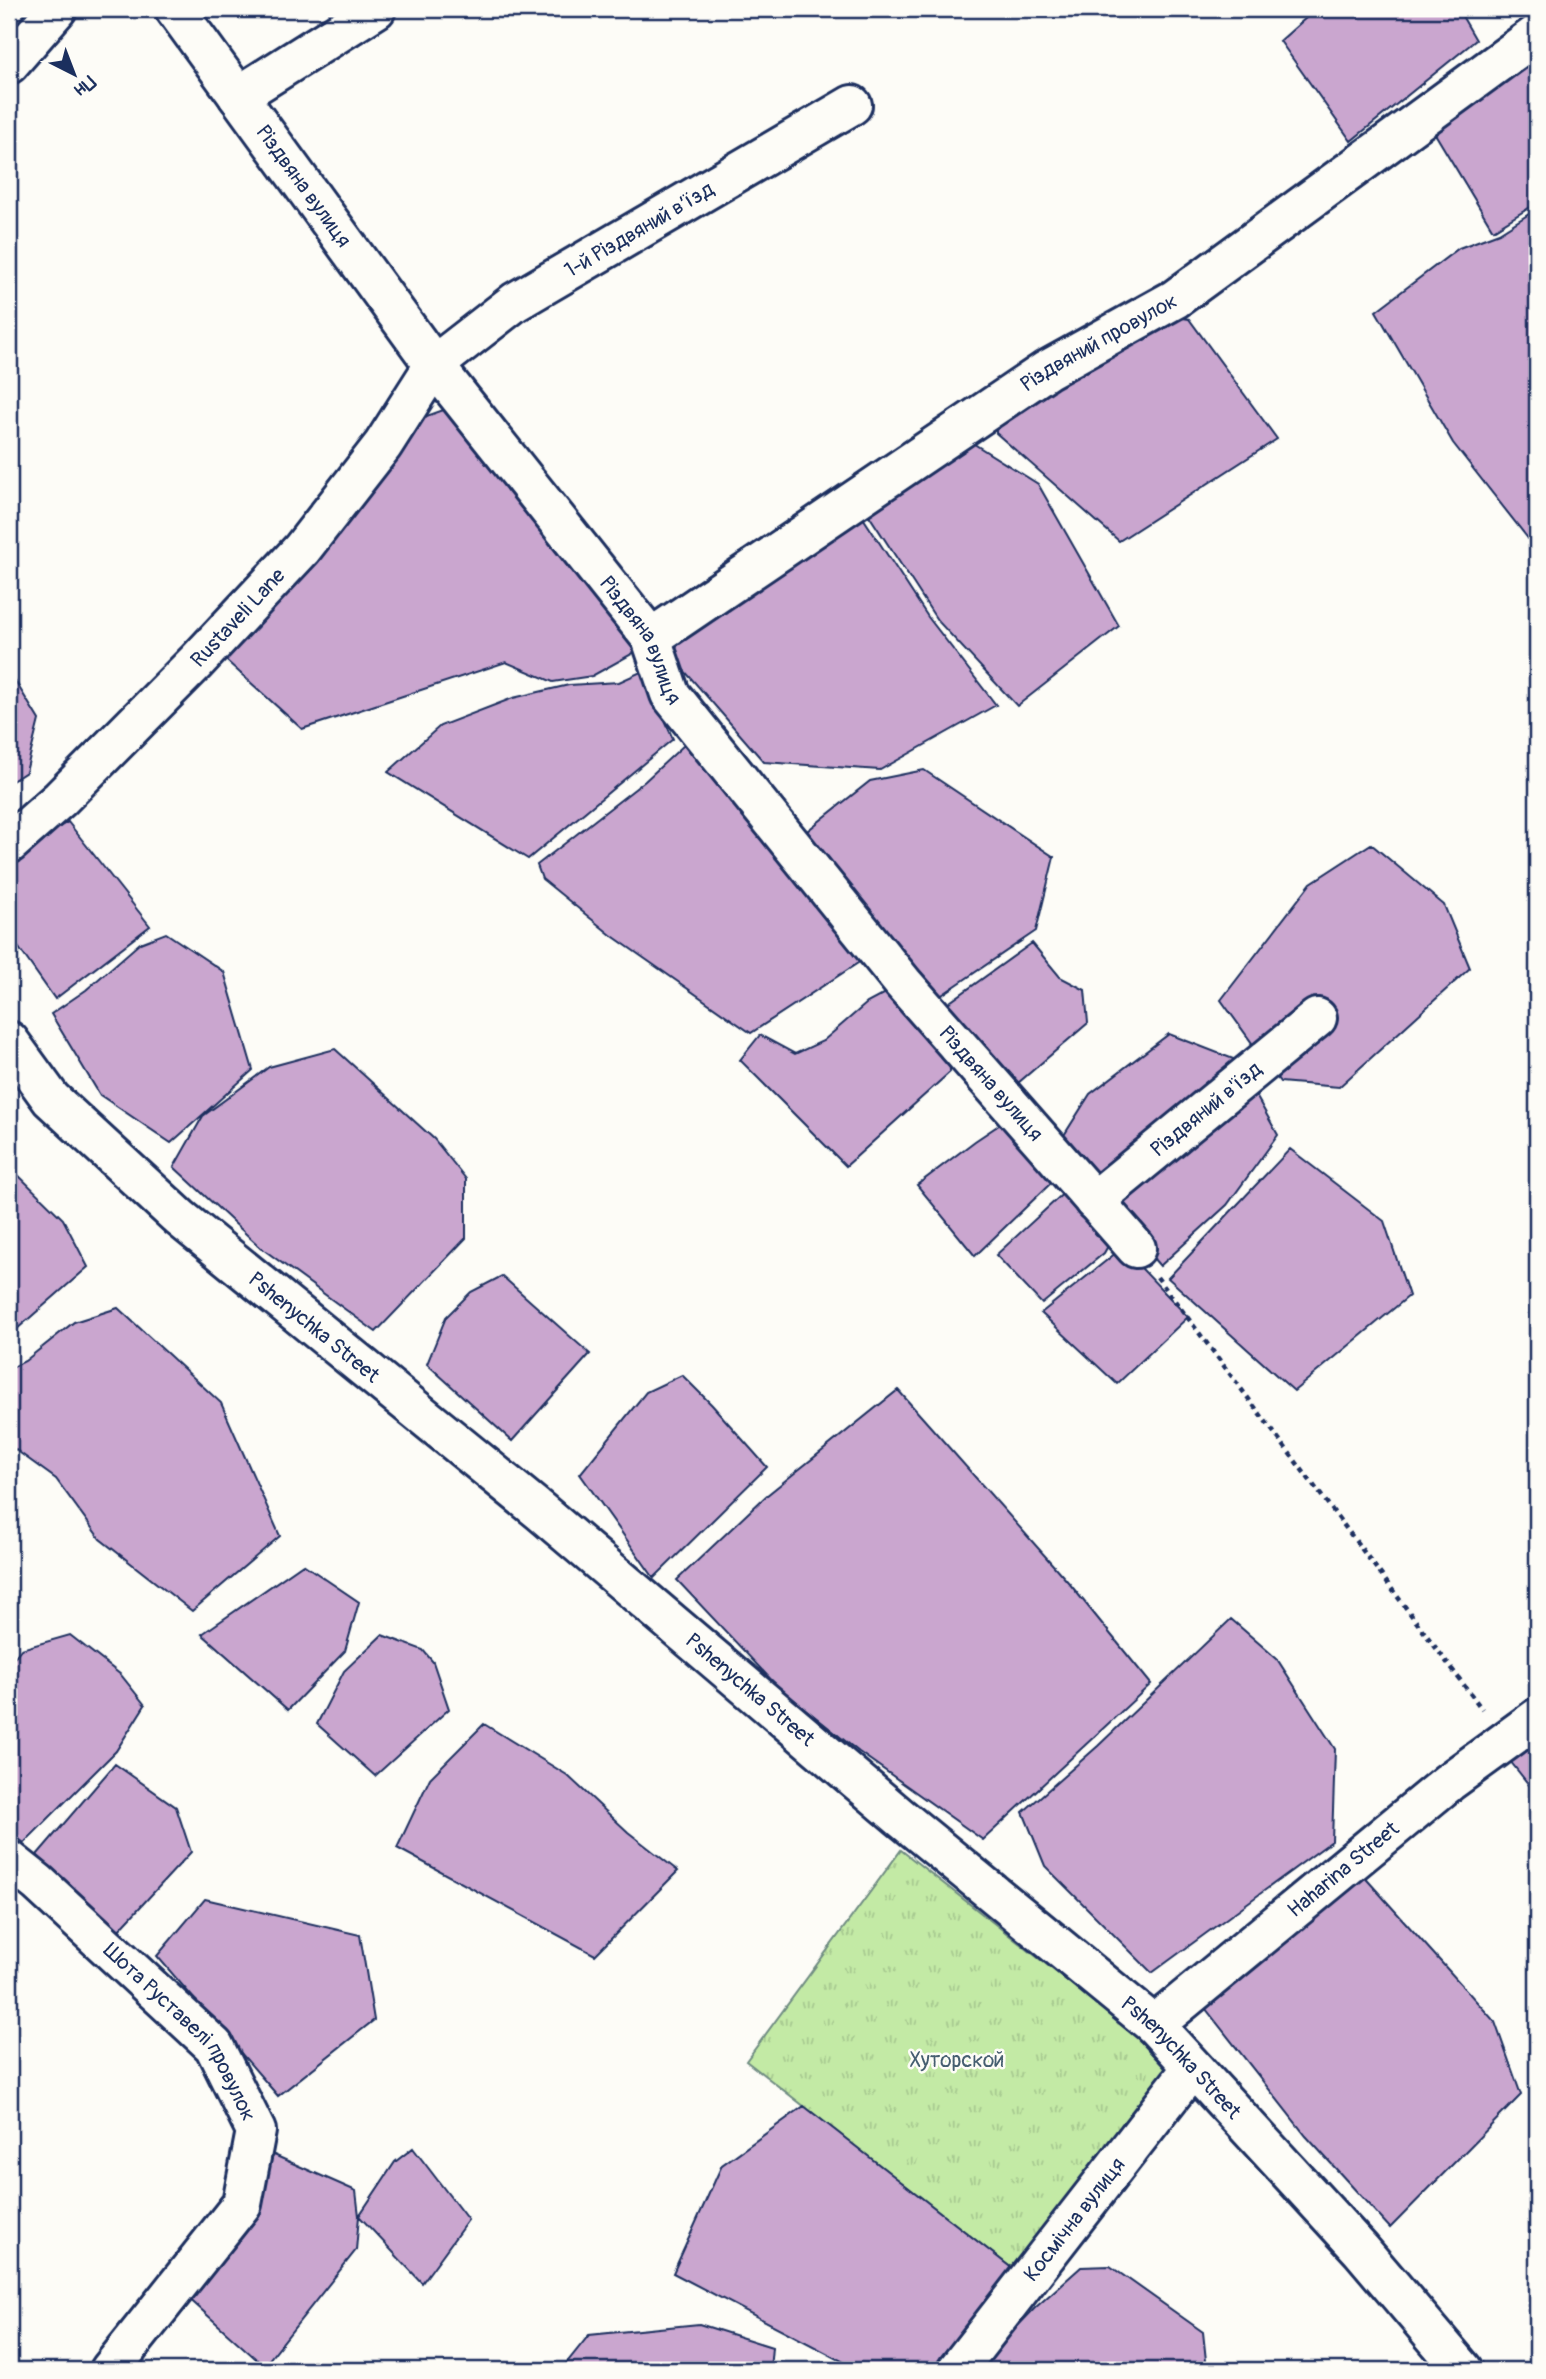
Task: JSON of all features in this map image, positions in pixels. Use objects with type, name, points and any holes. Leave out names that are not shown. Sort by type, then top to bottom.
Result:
[{"type":"street","points":[[9,64],[57,9]]},
{"type":"street","name":"Різдвяна вулиця","points":[[175,9],[434,365],[652,638],[670,694],[903,983],[1136,1248]]},
{"type":"street","points":[[238,96],[376,9]]},
{"type":"street","name":"Різдвяний провулок","points":[[652,638],[1047,370],[1175,299],[1537,34]]},
{"type":"street","name":"1-й Різдвяний в’їзд","points":[[434,365],[515,302],[852,105]]},
{"type":"street","name":"Rustaveli Lane","points":[[9,844],[60,799],[186,672],[302,549],[383,445],[434,365]]},
{"type":"street","name":"Різдвяний в'їзд","points":[[1094,1201],[1317,1018]]},
{"type":"street","name":"Pshenychka Street","points":[[9,1041],[51,1099],[180,1218],[540,1511],[900,1817],[1154,2025],[1361,2250],[1463,2370]]},
{"type":"street","name":"Haharina Street","points":[[1154,2025],[1449,1782],[1537,1718]]},
{"type":"street","name":"Шота Руставелі провулок","points":[[9,1860],[38,1883],[214,2046],[256,2130],[242,2203],[110,2370]]},
{"type":"street","name":"Космічна вулиця","points":[[957,2370],[1192,2068]]},
{"type":"path","points":[[1136,1248],[1506,1741]]},
{"type":"green space","name":"Хуторской","points":[[901,1850],[1178,2068],[1018,2273],[746,2061]]},
{"type":"building","points":[[1316,9],[1458,9],[1476,40],[1351,141],[1280,41]]},
{"type":"building","points":[[1528,50],[1537,63],[1537,203],[1493,230],[1428,122]]},
{"type":"building","points":[[1537,209],[1537,550],[1453,443],[1376,311],[1459,248],[1499,233]]},
{"type":"building","points":[[1164,315],[1189,319],[1277,439],[1119,541],[996,433],[996,419],[1081,368],[1119,354]]},
{"type":"building","points":[[452,407],[639,650],[592,676],[553,682],[506,662],[302,729],[219,654],[421,418]]},
{"type":"building","points":[[971,442],[1038,484],[1119,626],[1017,706],[937,620],[863,506]]},
{"type":"building","points":[[858,510],[928,617],[996,705],[880,770],[764,762],[682,668],[666,642]]},
{"type":"building","points":[[9,671],[39,720],[26,772],[9,783]]},
{"type":"building","points":[[643,671],[673,739],[528,859],[388,772],[440,726],[513,698],[569,685],[619,682]]},
{"type":"building","points":[[685,744],[707,749],[861,961],[751,1033],[611,935],[542,879],[537,865],[645,781]]},
{"type":"building","points":[[924,770],[1054,857],[1036,931],[933,1001],[802,835],[870,781]]},
{"type":"building","points":[[68,822],[150,926],[55,999],[9,934],[9,853]]},
{"type":"building","points":[[1371,844],[1444,905],[1470,968],[1339,1087],[1280,1082],[1221,1000],[1311,883]]},
{"type":"building","points":[[166,933],[224,972],[253,1070],[171,1143],[100,1095],[51,1014],[86,990],[140,943]]},
{"type":"building","points":[[1032,943],[1060,977],[1085,990],[1088,1023],[1011,1089],[943,1007]]},
{"type":"building","points":[[897,987],[949,1047],[950,1072],[846,1166],[740,1060],[760,1035],[795,1054],[823,1041],[867,1003]]},
{"type":"building","points":[[1169,1034],[1236,1060],[1278,1135],[1227,1205],[1160,1266],[1056,1148],[1090,1094]]},
{"type":"building","points":[[335,1049],[434,1139],[466,1179],[466,1238],[376,1332],[260,1247],[174,1167],[203,1116],[269,1067]]},
{"type":"building","points":[[1011,1117],[1053,1181],[975,1256],[917,1185]]},
{"type":"building","points":[[1290,1149],[1384,1221],[1409,1296],[1294,1391],[1168,1278]]},
{"type":"building","points":[[9,1166],[63,1219],[88,1267],[9,1336]]},
{"type":"building","points":[[1068,1189],[1113,1237],[1104,1253],[1042,1304],[996,1255]]},
{"type":"building","points":[[1122,1248],[1188,1317],[1117,1384],[1041,1313]]},
{"type":"building","points":[[502,1276],[590,1354],[512,1441],[427,1364],[446,1317],[471,1292]]},
{"type":"building","points":[[118,1308],[221,1403],[280,1536],[192,1611],[100,1539],[56,1479],[9,1445],[9,1369],[25,1361],[74,1322]]},
{"type":"building","points":[[682,1375],[767,1467],[654,1578],[580,1474],[646,1392]]},
{"type":"building","points":[[898,1390],[1069,1583],[1151,1684],[983,1840],[859,1752],[778,1687],[677,1580],[766,1496]]},
{"type":"building","points":[[303,1564],[359,1602],[345,1651],[288,1710],[202,1634]]},
{"type":"building","points":[[1231,1619],[1277,1659],[1335,1749],[1332,1841],[1152,1973],[1045,1866],[1023,1812],[1098,1746]]},
{"type":"building","points":[[70,1635],[121,1675],[145,1705],[116,1751],[24,1843],[9,1831],[9,1664],[21,1649]]},
{"type":"building","points":[[382,1635],[423,1650],[433,1662],[449,1709],[375,1776],[317,1724],[344,1671]]},
{"type":"building","points":[[484,1724],[567,1775],[628,1832],[678,1871],[595,1955],[397,1848],[430,1778]]},
{"type":"building","points":[[1537,1738],[1537,1795],[1510,1761]]},
{"type":"building","points":[[115,1764],[176,1807],[191,1852],[117,1932],[37,1855]]},
{"type":"building","points":[[1360,1872],[1495,2022],[1521,2095],[1390,2228],[1306,2136],[1198,1999]]},
{"type":"building","points":[[205,1899],[360,1935],[374,2020],[278,2096],[157,1956]]},
{"type":"building","points":[[804,2106],[1018,2273],[942,2370],[859,2370],[673,2273],[722,2165]]},
{"type":"building","points":[[413,2148],[468,2220],[422,2283],[359,2216],[395,2162]]},
{"type":"building","points":[[274,2155],[356,2191],[359,2216],[356,2250],[264,2366],[185,2295]]},
{"type":"building","points":[[1110,2266],[1203,2332],[1207,2370],[976,2370],[1035,2308],[1081,2267]]},
{"type":"building","points":[[699,2324],[772,2347],[770,2370],[561,2370],[589,2335]]}]
